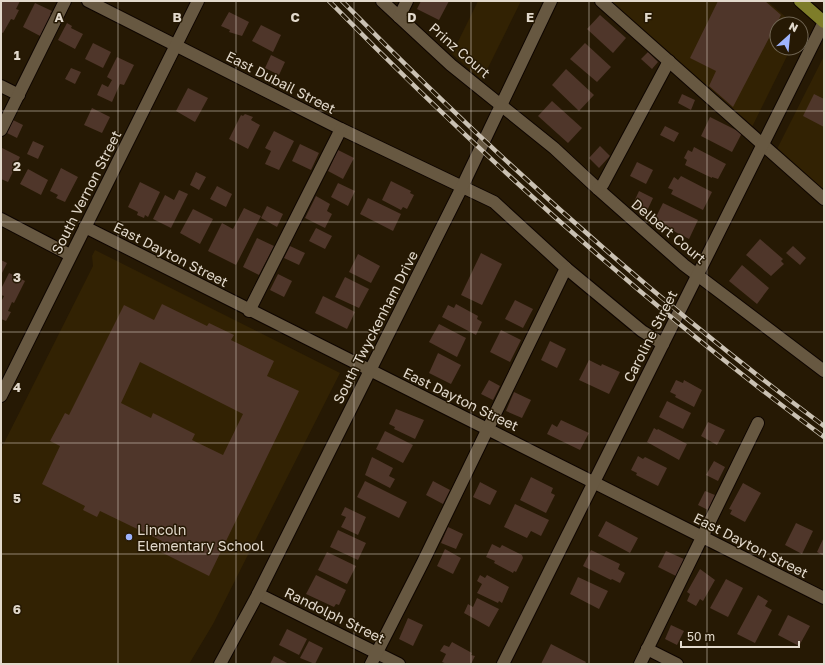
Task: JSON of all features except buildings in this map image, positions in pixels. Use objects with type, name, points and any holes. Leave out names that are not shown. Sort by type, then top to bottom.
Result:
[{"type":"main road","points":[[800,1],[824,22]]},
{"type":"street","points":[[1,130],[65,1]]},
{"type":"street","name":"East Dubail Street","points":[[88,1],[341,128],[494,202],[566,268],[642,330],[662,344]]},
{"type":"street","name":"South Vernon Street","points":[[1,396],[70,255],[177,46],[198,1]]},
{"type":"street","name":"Prinz Court","points":[[382,1],[451,65],[502,104]]},
{"type":"street","points":[[399,17],[407,1]]},
{"type":"street","name":"South Twyckenham Drive","points":[[220,664],[258,594],[462,187],[551,1]]},
{"type":"street","points":[[601,1],[824,199]]},
{"type":"street","name":"Caroline Street","points":[[503,664],[824,22]]},
{"type":"street","points":[[598,189],[603,184],[669,61]]},
{"type":"street","points":[[1,86],[19,95]]},
{"type":"street","name":"Delbert Court","points":[[502,104],[698,275],[824,371]]},
{"type":"street","points":[[249,311],[341,128]]},
{"type":"street","points":[[1,219],[70,255]]},
{"type":"street","name":"East Dayton Street","points":[[85,227],[249,311],[488,428],[593,483],[824,598]]},
{"type":"street","points":[[371,664],[423,562],[566,268]]},
{"type":"street","points":[[640,664],[758,423]]},
{"type":"street","name":"Randolph Street","points":[[258,594],[399,664]]},
{"type":"street","points":[[647,649],[677,664]]},
{"type":"shaded area","points":[[478,1],[521,1],[482,80],[452,54]]},
{"type":"shaded area","points":[[610,1],[767,1],[785,16],[769,16],[769,56],[787,56],[752,127]]},
{"type":"shaded area","points":[[824,56],[824,190],[777,149]]},
{"type":"shaded area","name":"Lincoln Elementary School","points":[[95,250],[340,373],[213,624],[189,664],[1,664],[1,449],[93,266],[92,256]]},
{"type":"railway","points":[[329,1],[446,117],[568,229],[694,336],[824,437]]},
{"type":"railway","points":[[342,1],[456,114],[635,276],[697,327],[824,426]]},
{"type":"place","name":"Lincoln Elementary School","points":[[129,537]]}]
